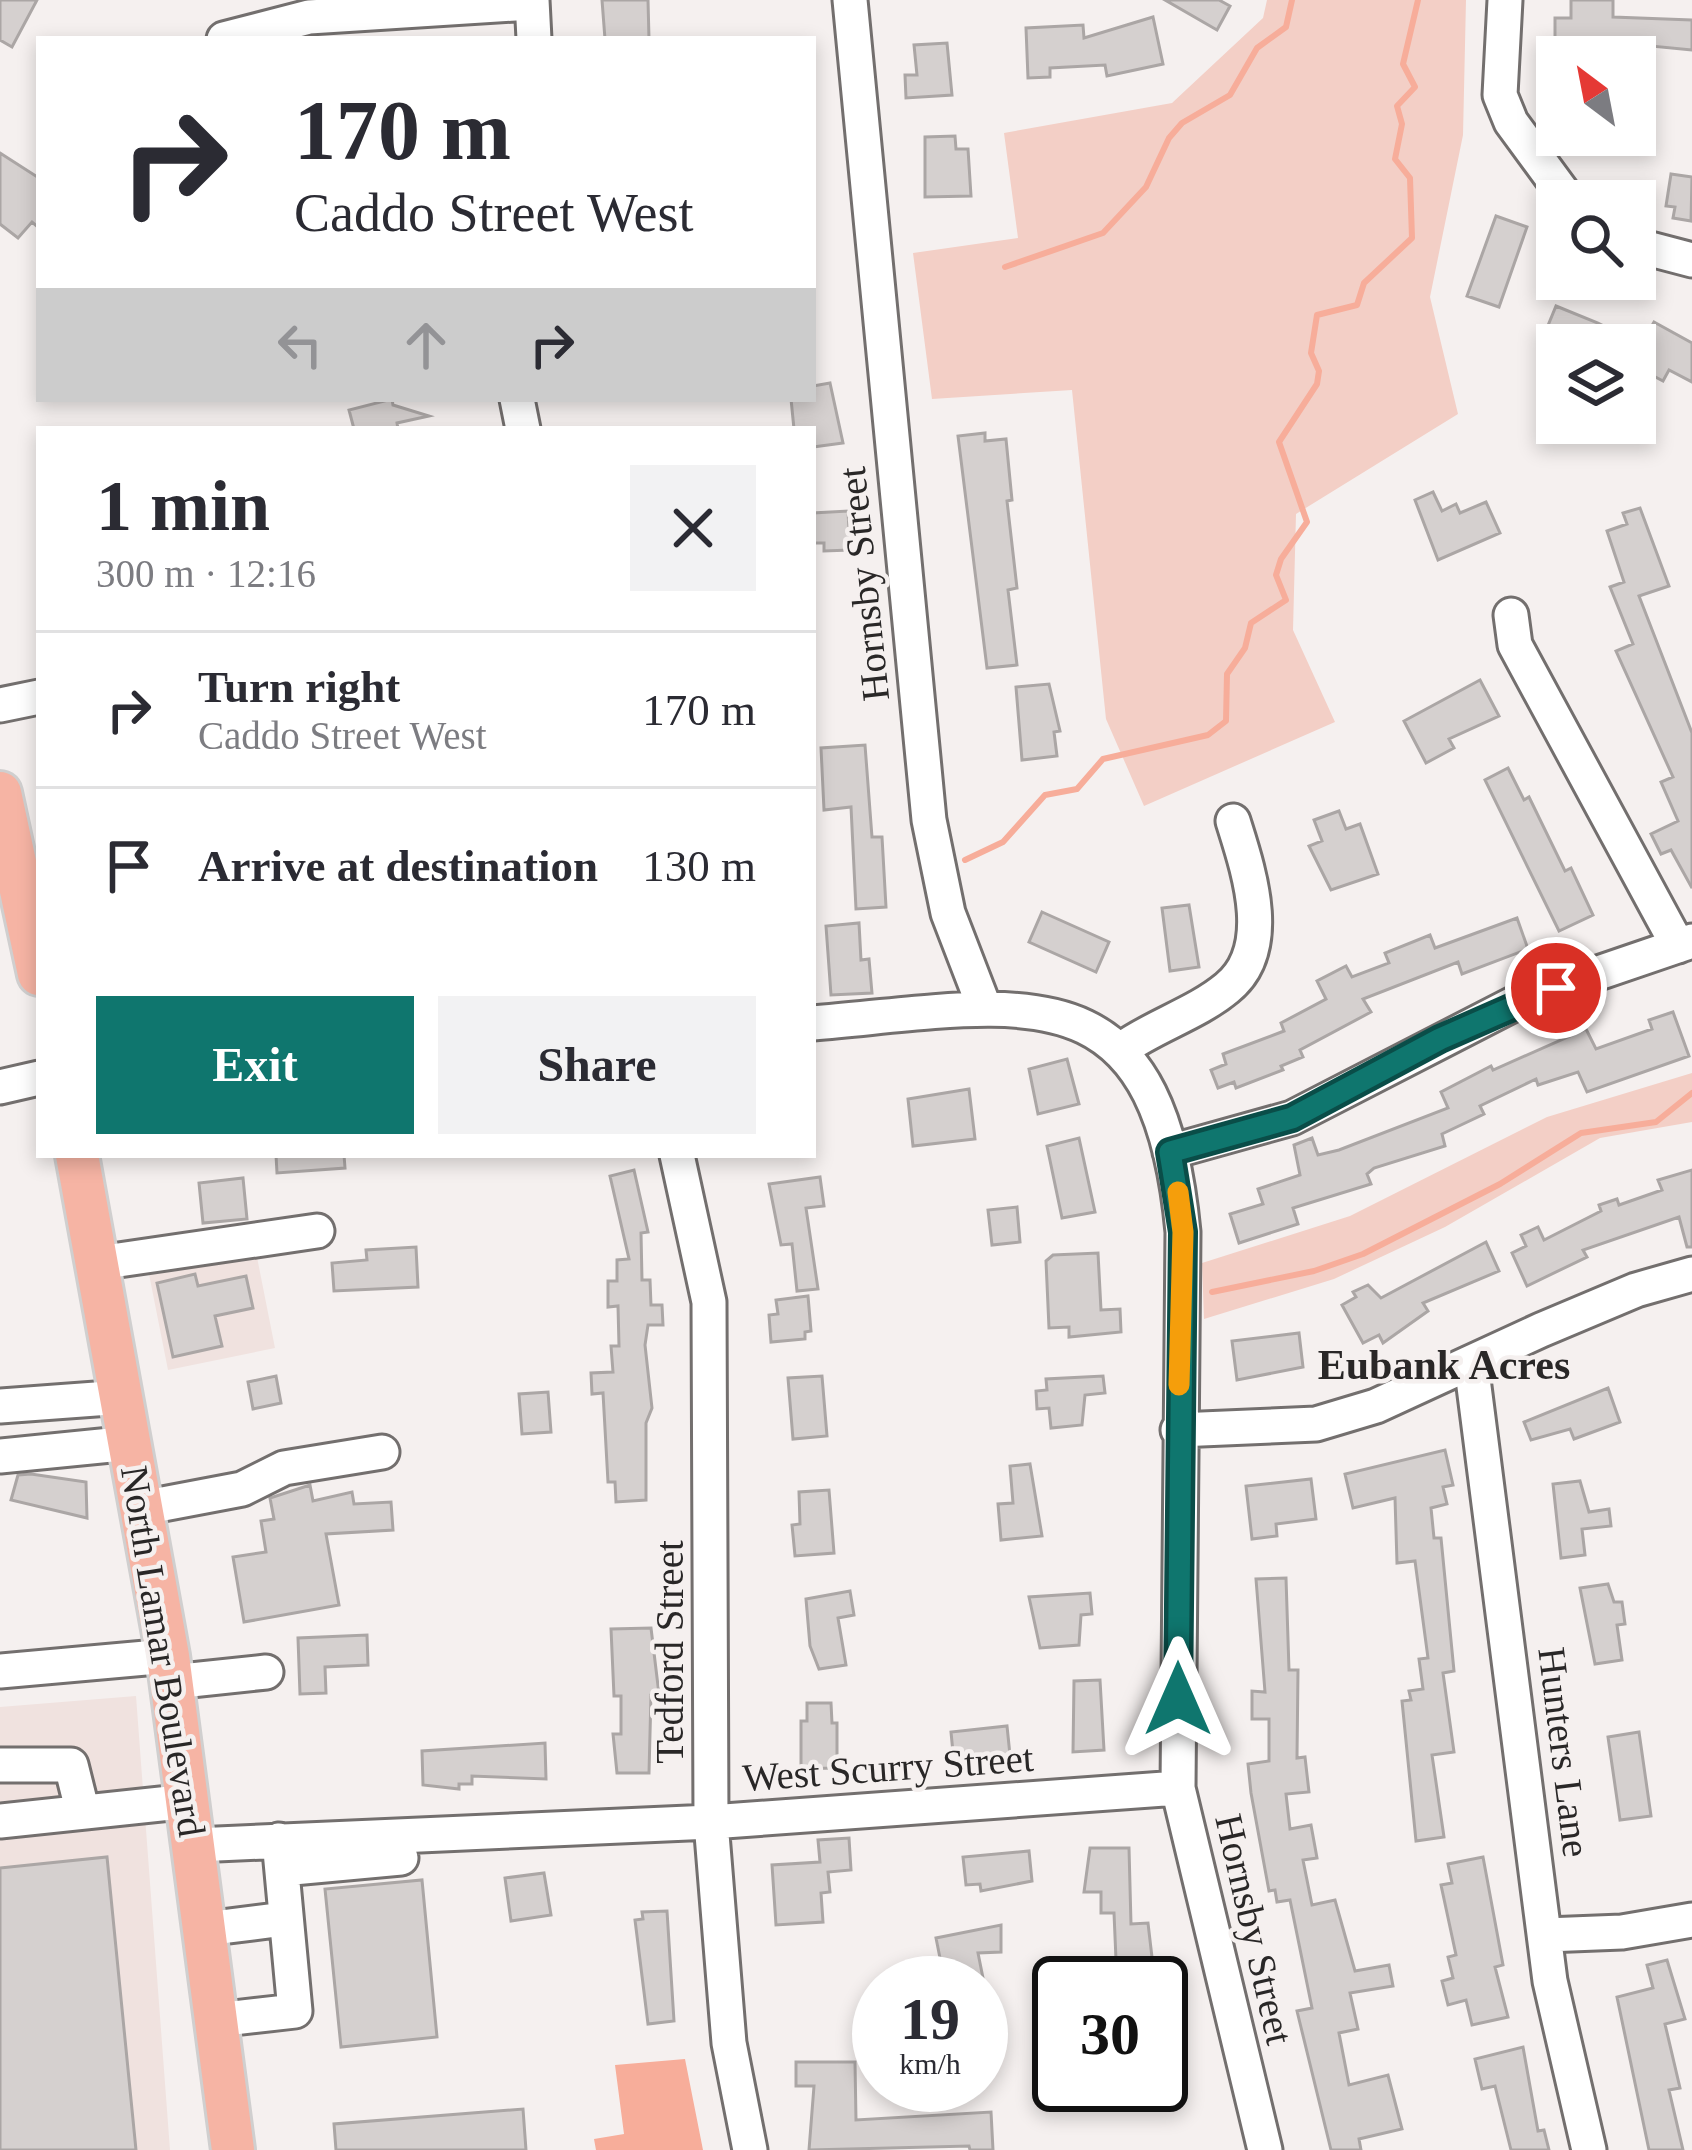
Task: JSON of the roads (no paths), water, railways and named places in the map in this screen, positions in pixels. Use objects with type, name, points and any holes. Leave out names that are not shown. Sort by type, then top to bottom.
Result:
[{"type":"main road","points":[[0,793],[25,838],[36,945]]},
{"type":"main road","name":"North Lamar Boulevard","points":[[77,1158],[170,1669],[233,2150]]},
{"type":"street","name":"Hornsby Street","points":[[850,0],[870,253],[929,820],[948,913],[985,1009]]},
{"type":"street","points":[[1504,0],[1500,94],[1511,122],[1554,180]]},
{"type":"street","points":[[236,36],[309,17],[532,2],[534,36]]},
{"type":"street","points":[[1656,251],[1692,260]]},
{"type":"street","points":[[1170,1152],[1292,1118],[1526,998],[1685,943],[1515,645],[1511,615]]},
{"type":"street","points":[[0,705],[36,698]]},
{"type":"street","points":[[816,1023],[985,1009],[1068,1017],[1122,1049],[1230,987],[1252,947],[1255,912],[1233,821]]},
{"type":"street","name":"Hornsby Street","points":[[1122,1049],[1170,1152],[1183,1232],[1178,1788],[1265,2150]]},
{"type":"street","points":[[0,1087],[36,1079]]},
{"type":"street","name":"Tedford Street","points":[[678,1158],[710,1302],[711,1822],[729,2043],[750,2150]]},
{"type":"street","points":[[98,1263],[317,1231]]},
{"type":"street","points":[[1178,1430],[1316,1424],[1376,1406],[1636,1290],[1692,1274]]},
{"type":"street","name":"Hunters Lane","points":[[1471,1363],[1550,1981],[1589,2150]]},
{"type":"street","points":[[0,1406],[123,1397]]},
{"type":"street","points":[[0,1456],[131,1443]]},
{"type":"street","points":[[142,1508],[242,1489],[284,1468],[382,1452]]},
{"type":"street","points":[[0,1671],[266,1672]]},
{"type":"street","points":[[0,1765],[71,1765],[82,1809]]},
{"type":"street","name":"West Scurry Street","points":[[280,1854],[460,1830],[711,1822],[1178,1788]]},
{"type":"street","points":[[0,1821],[188,1801]]},
{"type":"street","points":[[195,1844],[280,1854],[401,1858]]},
{"type":"street","points":[[216,2020],[296,2011],[280,1854]]},
{"type":"street","points":[[205,1929],[284,1919]]},
{"type":"street","points":[[1546,1935],[1622,1932],[1692,1920]]},
{"type":"waterway","points":[[1005,267],[1103,233],[1146,187],[1169,138],[1182,123],[1230,95],[1257,48],[1286,27],[1292,0]]},
{"type":"waterway","points":[[965,860],[1003,842],[1045,795],[1077,789],[1103,759],[1208,735],[1226,721],[1227,674],[1245,648],[1251,623],[1286,600],[1276,575],[1281,559],[1307,522],[1279,442],[1317,384],[1319,371],[1311,353],[1317,315],[1357,305],[1364,283],[1412,238],[1410,178],[1395,159],[1402,124],[1397,106],[1415,87],[1403,64],[1418,0]]},
{"type":"waterway","points":[[1212,1292],[1314,1271],[1363,1254],[1500,1184],[1581,1133],[1656,1122],[1692,1093]]},
{"type":"district","name":"Eubank Acres","points":[[1444,1364]]}]
